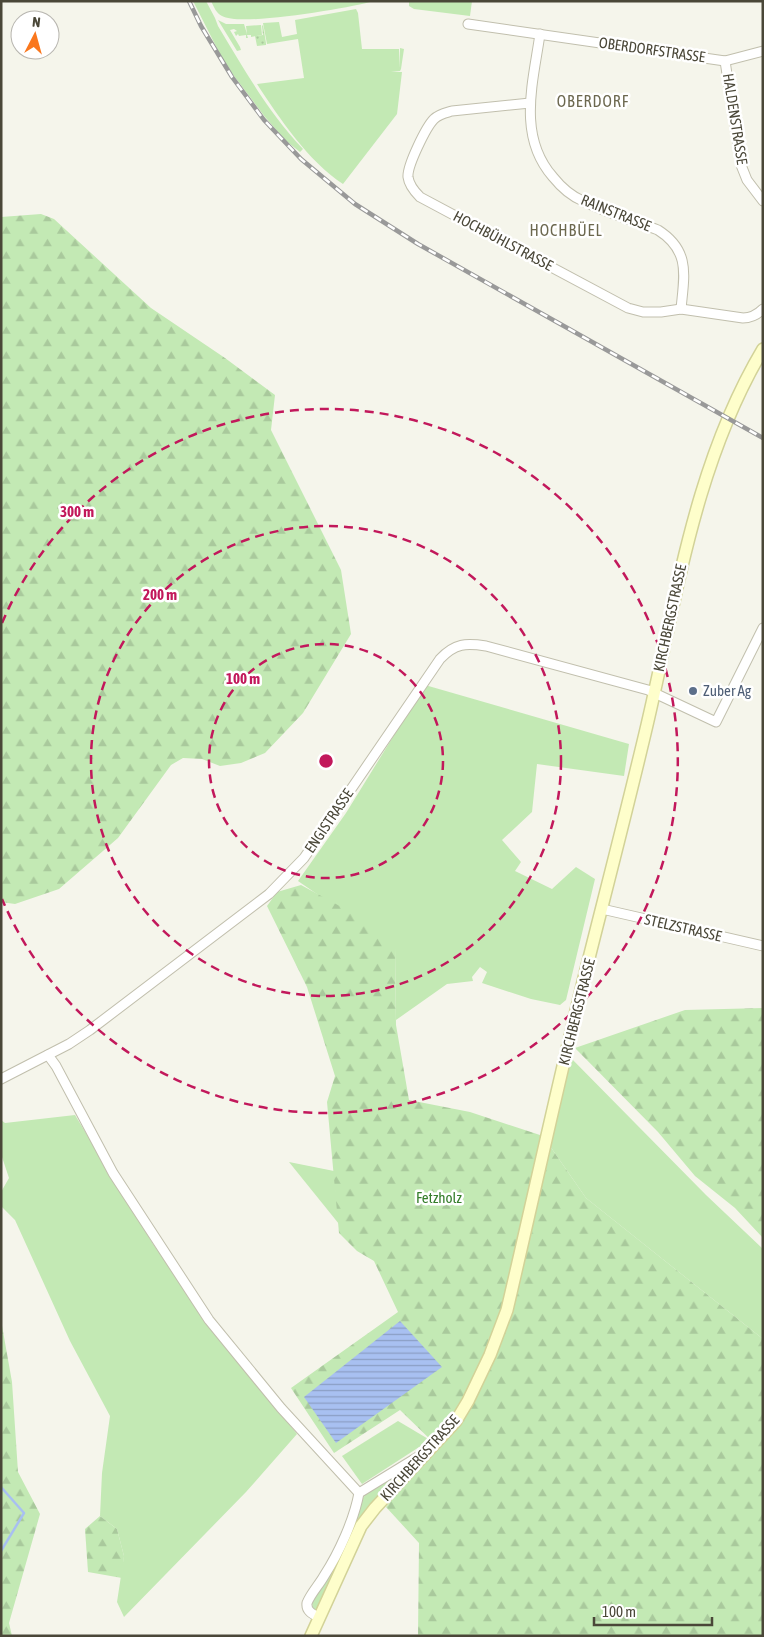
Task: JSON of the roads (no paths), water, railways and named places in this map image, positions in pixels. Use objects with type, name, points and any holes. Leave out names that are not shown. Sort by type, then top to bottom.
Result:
[{"type":"main road","name":"KIRCHBERGSTRASSE","points":[[311,1636],[361,1526],[375,1508],[456,1421],[468,1401],[490,1355],[507,1310],[584,978],[654,693],[690,527],[725,423],[742,387],[763,350]]},
{"type":"street","name":"OBERDORFSTRASSE","points":[[468,24],[726,61],[763,51]]},
{"type":"street","name":"RAINSTRASSE","points":[[540,34],[530,103],[531,126],[535,148],[545,168],[562,188],[581,201],[658,230],[675,244],[682,256],[684,267],[681,309]]},
{"type":"street","name":"HALDENSTRASSE","points":[[726,61],[741,165],[747,180],[763,201]]},
{"type":"street","name":"HOCHBÜHLSTRASSE","points":[[530,103],[452,111],[442,114],[433,120],[411,161],[408,176],[413,190],[420,197],[628,308],[652,312],[681,309],[743,318],[750,318],[763,309]]},
{"type":"street","name":"ENGISTRASSE","points":[[1,1079],[48,1056],[90,1030],[269,894],[304,858],[446,652],[458,646],[470,644],[486,646],[654,693],[716,722],[763,628]]},
{"type":"street","name":"STELZSTRASSE","points":[[602,909],[763,946]]},
{"type":"street","points":[[48,1056],[56,1066],[113,1173],[209,1320],[281,1408],[359,1493]]},
{"type":"street","points":[[319,1617],[308,1611],[306,1607],[307,1602],[336,1554],[355,1509],[359,1493],[431,1449]]},
{"type":"water","points":[[400,1321],[442,1367],[336,1443],[304,1397]]},
{"type":"waterway","points":[[1,1487],[24,1513],[1,1551]]},
{"type":"railway","points":[[189,1],[201,26],[232,77],[264,120],[301,159],[355,204],[418,244],[763,438]]},
{"type":"place","name":"Zuber Ag","points":[[693,691]]},
{"type":"district","name":"OBERDORF","points":[[593,101]]},
{"type":"district","name":"HOCHBÜEL","points":[[566,230]]},
{"type":"park label","name":"Fetzholz","points":[[439,1198]]}]
